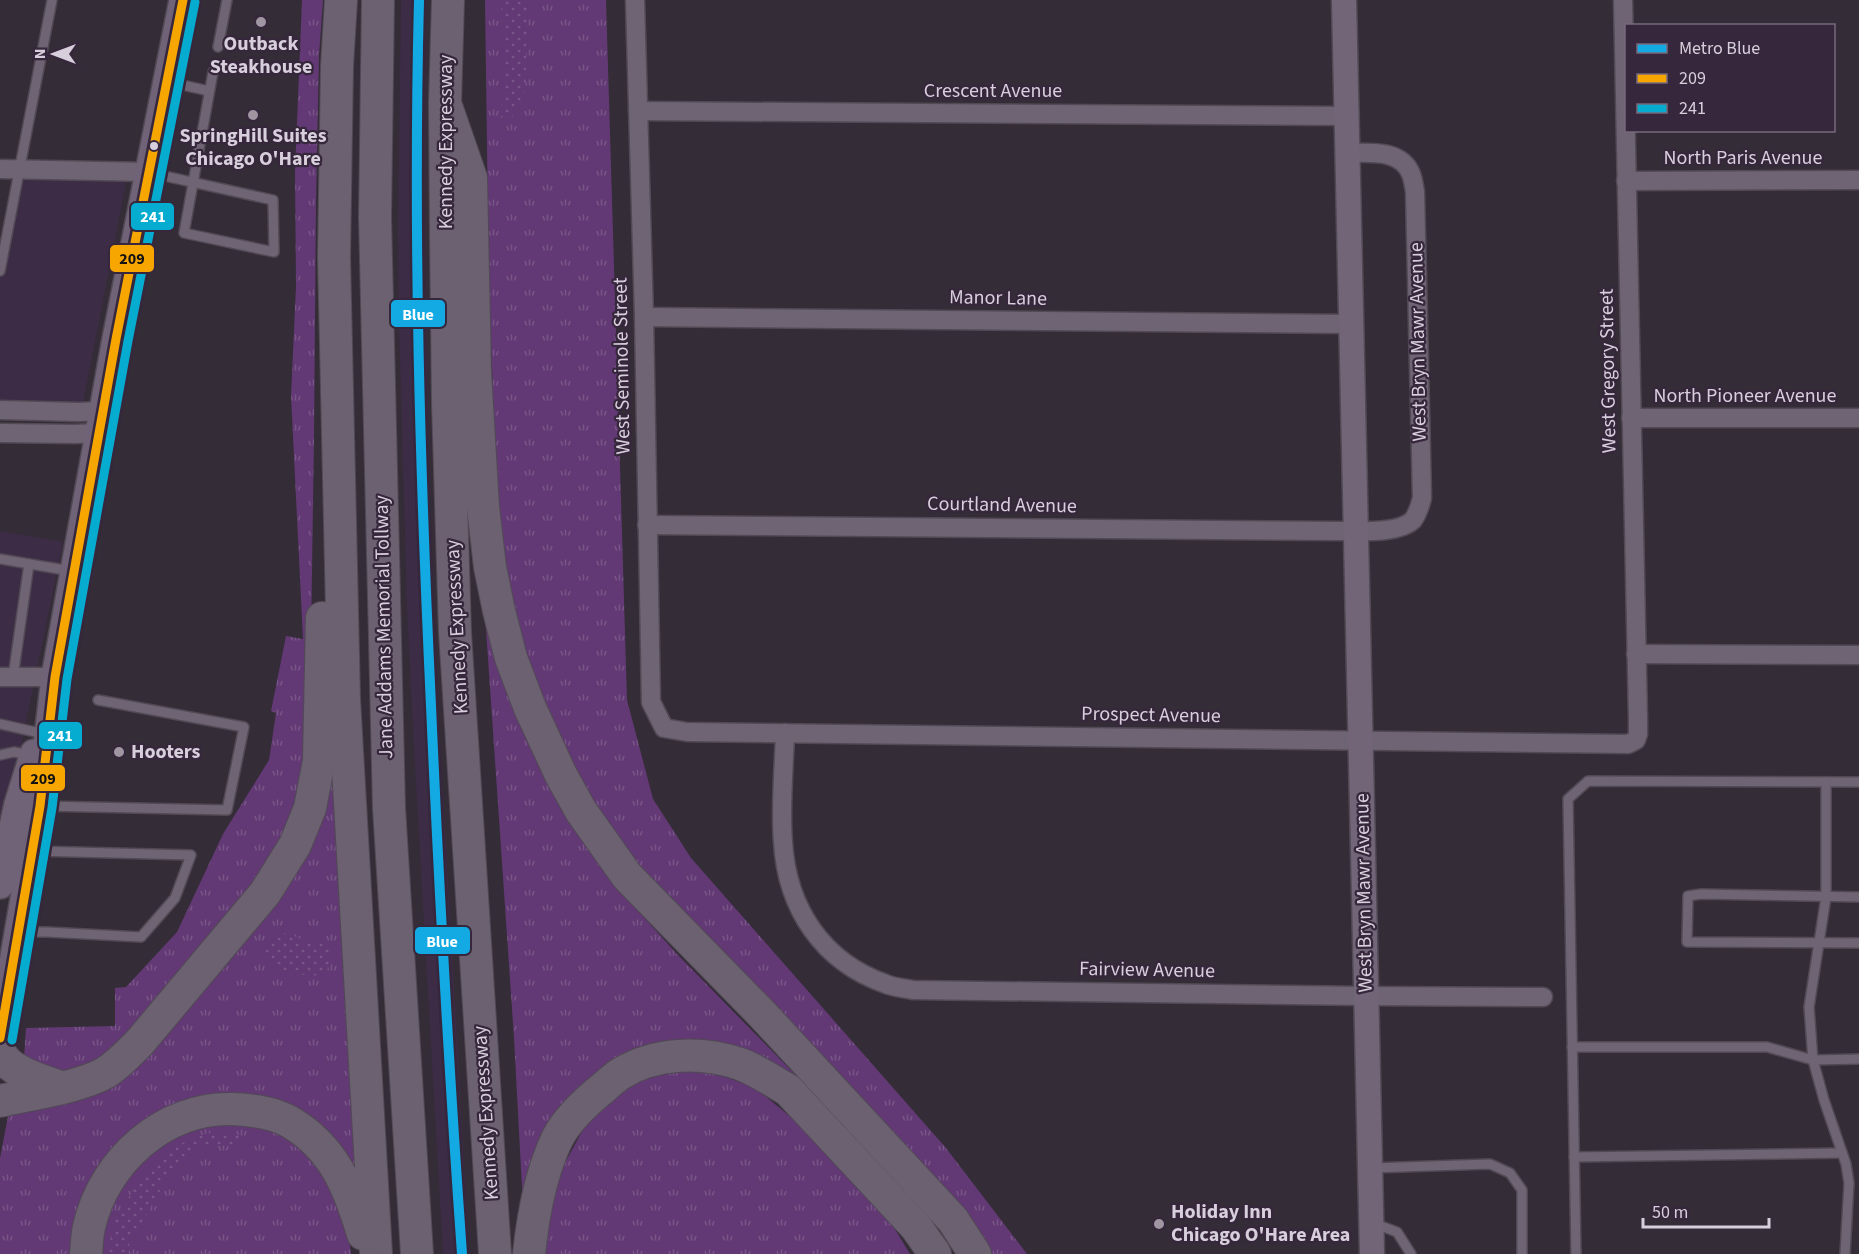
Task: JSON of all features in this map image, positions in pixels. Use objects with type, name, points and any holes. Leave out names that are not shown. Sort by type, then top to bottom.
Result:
[{"type":"highway","points":[[341,0],[337,66],[334,257],[344,699],[376,1254]]},
{"type":"highway","name":"Jane Addams Memorial Tollway","points":[[378,0],[375,217],[389,808],[417,1254]]},
{"type":"highway","name":"Kennedy Expressway","points":[[448,0],[445,103],[448,381],[456,632],[495,1254]]},
{"type":"highway","points":[[445,103],[471,178],[475,372],[483,507],[490,567],[511,658],[552,756],[581,811],[627,876],[762,1014],[952,1220],[975,1254]]},
{"type":"highway","points":[[0,1101],[87,1081],[105,1073],[119,1062],[140,1042],[265,893],[295,845],[310,808],[319,761],[324,562],[339,472]]},
{"type":"highway","points":[[0,1052],[3,1059],[32,1078],[61,1087]]},
{"type":"highway","points":[[529,1254],[533,1219],[542,1179],[558,1137],[586,1102],[621,1074],[652,1060],[681,1054],[740,1064],[788,1090],[904,1213],[929,1248]]},
{"type":"highway","points":[[86,1254],[88,1227],[99,1198],[109,1178],[124,1159],[154,1131],[195,1113],[224,1109],[246,1109],[268,1113],[289,1121],[319,1146],[333,1161],[345,1180],[354,1202],[367,1254]]},
{"type":"main road","points":[[0,1038],[9,932],[31,851],[40,806],[54,684],[148,172],[183,0]]},
{"type":"main road","points":[[0,885],[18,804],[54,684]]},
{"type":"street","name":"West Seminole Street","points":[[635,0],[651,702],[664,728]]},
{"type":"street","name":"West Bryn Mawr Avenue","points":[[1344,0],[1372,1254]]},
{"type":"street","name":"West Gregory Street","points":[[1623,0],[1625,121]]},
{"type":"street","name":"Crescent Avenue","points":[[638,111],[1347,116]]},
{"type":"street","name":"West Gregory Street","points":[[1625,132],[1638,728],[1636,740]]},
{"type":"street","name":"West Bryn Mawr Avenue","points":[[1348,153],[1392,155],[1405,163],[1412,175],[1415,192],[1422,498],[1412,521],[1402,526],[1390,530],[1355,531]]},
{"type":"street","points":[[0,169],[148,172]]},
{"type":"street","name":"North Paris Avenue","points":[[1626,181],[1859,180]]},
{"type":"street","name":"Manor Lane","points":[[644,317],[1351,324]]},
{"type":"street","points":[[0,410],[79,412],[101,422]]},
{"type":"street","name":"North Pioneer Avenue","points":[[1631,418],[1859,418]]},
{"type":"street","points":[[0,433],[75,434],[101,422]]},
{"type":"street","name":"Courtland Avenue","points":[[647,525],[1355,531]]},
{"type":"street","points":[[1636,654],[1859,656]]},
{"type":"street","points":[[6,677],[54,684]]},
{"type":"street","name":"Prospect Avenue","points":[[664,728],[687,732],[1628,744],[1636,740]]},
{"type":"street","name":"Fairview Avenue","points":[[785,733],[782,841],[793,893],[806,922],[840,960],[889,986],[913,990],[1543,996]]},
{"type":"lane","points":[[0,271],[52,0]]},
{"type":"lane","points":[[218,47],[227,0]]},
{"type":"lane","points":[[148,172],[192,183],[273,200],[274,252],[184,233],[192,183],[213,72]]},
{"type":"lane","points":[[166,82],[209,91]]},
{"type":"lane","points":[[0,559],[74,572]]},
{"type":"lane","points":[[6,677],[29,564]]},
{"type":"lane","points":[[40,806],[227,810],[244,727],[98,700]]},
{"type":"lane","points":[[0,724],[36,744]]},
{"type":"lane","points":[[0,755],[36,744]]},
{"type":"lane","points":[[1576,1254],[1568,799],[1588,781],[1859,782]]},
{"type":"lane","points":[[1826,782],[1827,897],[1809,1006],[1813,1060],[1850,1183],[1845,1254]]},
{"type":"lane","points":[[9,932],[141,937],[175,898],[191,855],[31,851]]},
{"type":"lane","points":[[1859,897],[1701,894],[1688,897],[1687,942],[1859,943]]},
{"type":"lane","points":[[1572,1047],[1767,1047],[1813,1060],[1859,1059]]},
{"type":"lane","points":[[1574,1157],[1842,1153]]},
{"type":"lane","points":[[1370,1168],[1490,1164],[1510,1173],[1522,1190],[1522,1254]]},
{"type":"lane","points":[[1847,1173],[1859,1173]]},
{"type":"lane","points":[[1371,1223],[1398,1232],[1411,1254]]},
{"type":"shaded area","points":[[401,0],[426,0],[424,229],[432,600],[469,1254],[443,1254],[415,766],[407,608],[399,323]]},
{"type":"shaded area","points":[[129,167],[82,408],[0,408],[0,257],[17,168]]},
{"type":"shaded area","points":[[0,531],[63,542],[0,848]]},
{"type":"green space","points":[[302,0],[323,0],[319,55],[316,200],[310,701],[302,782],[289,825],[262,873],[119,1046],[89,1066],[63,1075],[24,1058],[26,1028],[115,1026],[115,988],[126,987],[177,932],[223,834],[269,760],[276,713],[271,711],[286,636],[303,639],[291,396],[296,286],[295,171]]},
{"type":"green space","points":[[485,0],[606,0],[627,700],[653,799],[691,858],[946,1148],[1027,1254],[989,1254],[629,856],[577,776],[544,708],[526,657],[503,559],[496,470],[489,291]]},
{"type":"green space","points":[[501,0],[527,0],[528,9],[525,91],[510,122],[501,118],[504,71]]},
{"type":"green space","points":[[484,600],[615,885],[676,953],[818,1098],[813,1101],[779,1072],[611,1065],[523,1206],[514,1038]]},
{"type":"green space","points":[[332,762],[344,989],[358,1170],[335,1141],[258,1099],[104,1161],[81,1199],[72,1242],[72,1254],[0,1254],[0,1158],[10,1106],[155,1042]]},
{"type":"green space","points":[[277,933],[290,934],[305,941],[319,942],[330,949],[325,976],[292,974],[273,964],[265,956],[267,943]]},
{"type":"green space","points":[[664,1071],[708,1071],[754,1087],[819,1140],[893,1226],[910,1254],[542,1254],[544,1231],[560,1172],[586,1124],[625,1086]]},
{"type":"green space","points":[[248,1123],[286,1136],[311,1153],[347,1222],[351,1254],[98,1254],[104,1221],[126,1180],[147,1158],[172,1137],[207,1124]]},
{"type":"green space","points":[[207,1133],[240,1135],[235,1145],[197,1147],[165,1182],[124,1254],[114,1254],[108,1251],[115,1220],[132,1192],[170,1148]]},
{"type":"metro line","name":"Blue","points":[[419,0],[417,265],[424,530],[441,912],[462,1254]]},
{"type":"transit line","name":"209","points":[[0,1038],[40,806],[55,677],[116,339],[183,0]]},
{"type":"transit line","name":"241","points":[[12,1040],[52,808],[67,679],[128,341],[195,2]]},
{"type":"place","name":"Outback Steakhouse","points":[[261,22]]},
{"type":"place","name":"SpringHill Suites Chicago O'Hare","points":[[253,115]]},
{"type":"place","name":"Hooters","points":[[119,752]]},
{"type":"place","name":"Holiday Inn Chicago O'Hare Area","points":[[1159,1224]]}]
